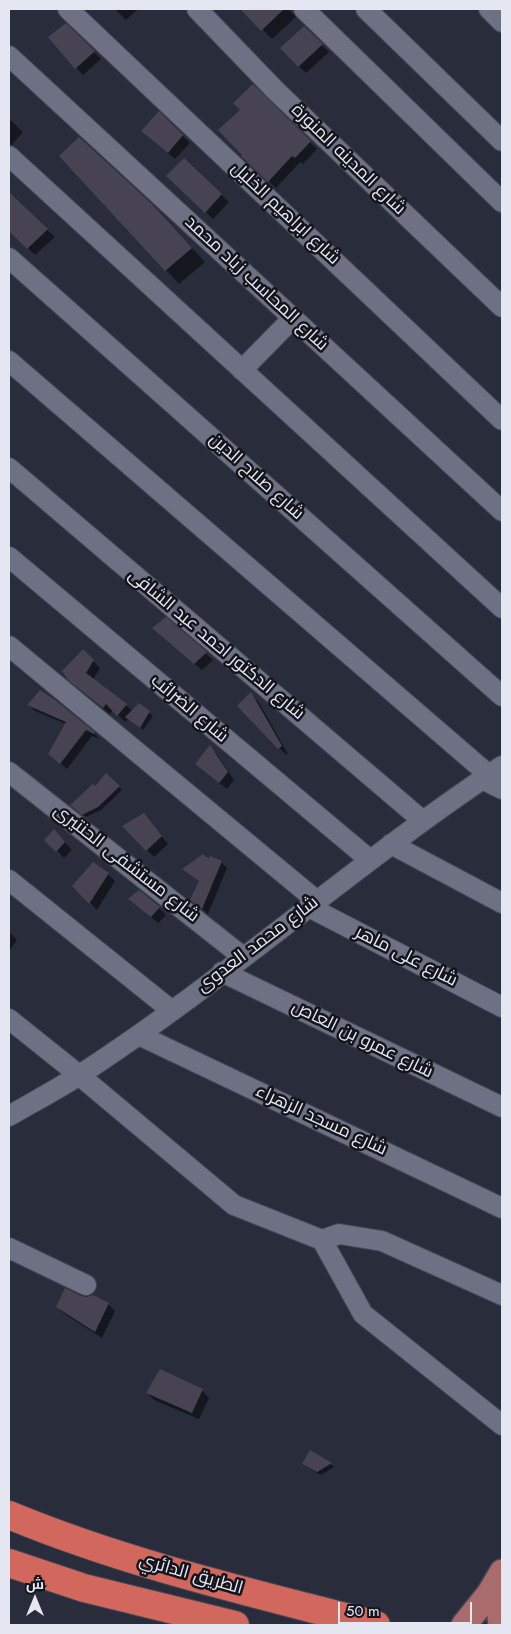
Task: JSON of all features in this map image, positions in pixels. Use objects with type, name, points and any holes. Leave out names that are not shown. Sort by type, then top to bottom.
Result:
[{"type":"highway","name":"الطريق الدائري","points":[[9,1515],[78,1542],[125,1557],[218,1584],[376,1625]]},
{"type":"highway","name":"الطريق الدائري","points":[[9,1563],[84,1588],[235,1625]]},
{"type":"main road","points":[[464,1625],[489,1594],[502,1572]]},
{"type":"main road","points":[[500,1625],[502,1607]]},
{"type":"street","name":"شارع ابراهيم الخليل","points":[[68,9],[502,420]]},
{"type":"street","name":"شارع المدينه المنورة","points":[[197,9],[276,91],[502,307]]},
{"type":"street","points":[[304,9],[502,202]]},
{"type":"street","points":[[366,9],[502,141]]},
{"type":"street","points":[[489,9],[502,22]]},
{"type":"street","name":"شارع المحاسب زياد محمد","points":[[9,56],[502,511]]},
{"type":"street","points":[[9,156],[502,608]]},
{"type":"street","name":"شارع صلاح الدين","points":[[9,258],[502,696]]},
{"type":"street","points":[[242,370],[293,318]]},
{"type":"street","points":[[9,360],[494,777]]},
{"type":"street","name":"شارع الدكتور احمد عبد الشافى","points":[[9,468],[423,821]]},
{"type":"street","name":"شارع الضرائب","points":[[9,557],[370,860]]},
{"type":"street","name":"شارع على ماهر","points":[[9,646],[313,904],[502,1007]]},
{"type":"street","name":"شارع مستشفى الحنتيرى","points":[[9,772],[243,957]]},
{"type":"street","name":"شارع محمد العدوى","points":[[9,1116],[79,1075],[139,1035],[391,844],[423,821],[494,777]]},
{"type":"street","points":[[391,844],[502,903]]},
{"type":"street","points":[[9,880],[171,1010]]},
{"type":"street","name":"شارع عمرو بن العاص","points":[[222,972],[502,1107]]},
{"type":"street","points":[[9,1019],[234,1205],[322,1240],[363,1314],[502,1425]]},
{"type":"street","name":"شارع مسجد الزهراء","points":[[139,1035],[502,1208]]},
{"type":"street","points":[[322,1240],[339,1234],[382,1240],[502,1295]]},
{"type":"street","points":[[9,1248],[86,1285]]},
{"type":"building","points":[[240,9],[284,9],[261,31]]},
{"type":"building","points":[[66,23],[95,51],[75,69],[48,37]]},
{"type":"building","points":[[304,26],[323,44],[298,67],[280,48]]},
{"type":"building","points":[[253,84],[311,141],[295,158],[292,156],[268,182],[218,130],[240,110],[233,103]]},
{"type":"building","points":[[159,111],[183,135],[168,153],[141,131]]},
{"type":"building","points":[[79,137],[152,204],[192,248],[165,271],[59,156]]},
{"type":"building","points":[[184,158],[222,194],[205,213],[166,176]]},
{"type":"building","points":[[9,192],[48,229],[27,249],[9,231]]},
{"type":"building","points":[[166,617],[207,652],[194,664],[152,628]]},
{"type":"building","points":[[83,649],[94,660],[86,673],[127,704],[117,716],[106,704],[103,708],[68,680],[62,671]]},
{"type":"building","points":[[40,690],[95,732],[94,734],[86,730],[60,764],[48,754],[66,722],[27,705]]},
{"type":"building","points":[[251,692],[282,746],[278,749],[237,706]]},
{"type":"building","points":[[139,703],[150,711],[140,728],[125,717]]},
{"type":"building","points":[[210,745],[228,772],[219,783],[195,764]]},
{"type":"building","points":[[106,773],[120,786],[98,807],[82,815],[70,805],[93,784],[95,786]]},
{"type":"building","points":[[144,813],[162,836],[146,851],[122,826]]},
{"type":"building","points":[[54,829],[65,842],[56,852],[44,840]]},
{"type":"building","points":[[203,854],[209,859],[210,856],[222,861],[202,909],[190,900],[199,881],[182,869]]},
{"type":"building","points":[[93,862],[109,873],[89,904],[72,886]]},
{"type":"building","points":[[139,890],[160,907],[151,917],[128,899]]},
{"type":"building","points":[[65,1288],[81,1296],[93,1295],[109,1303],[95,1332],[56,1307]]},
{"type":"building","points":[[160,1369],[203,1389],[192,1413],[146,1393]]},
{"type":"building","points":[[310,1450],[332,1463],[317,1472],[302,1464]]}]
